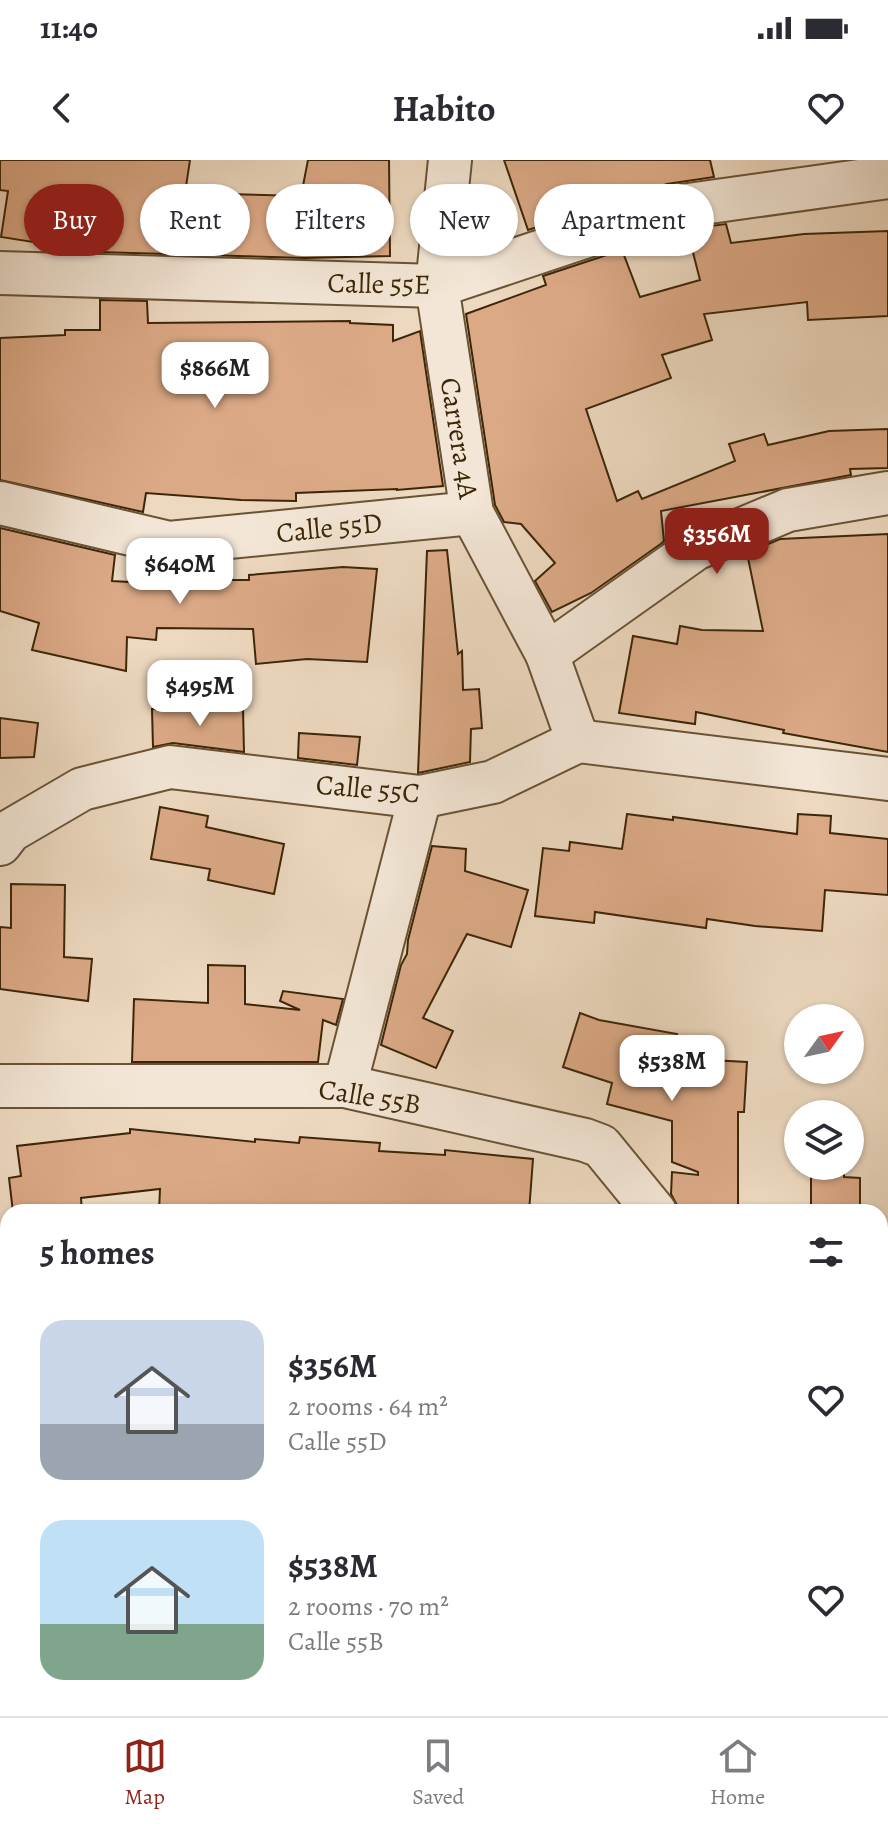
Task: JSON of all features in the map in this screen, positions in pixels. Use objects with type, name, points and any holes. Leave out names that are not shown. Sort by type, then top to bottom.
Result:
[{"type":"street","name":"Carrera 4A","points":[[450,160],[437,286],[472,513],[547,654],[578,741]]},
{"type":"street","name":"Calle 55E","points":[[0,273],[437,286],[674,207],[888,177]]},
{"type":"street","points":[[547,654],[695,549],[788,510],[888,493]]},
{"type":"street","name":"Calle 55D","points":[[0,503],[169,543],[472,513]]},
{"type":"street","points":[[578,741],[888,779]]},
{"type":"street","name":"Calle 55C","points":[[0,844],[10,831],[82,789],[170,767],[420,797],[493,782],[578,741]]},
{"type":"street","points":[[345,1086],[420,797]]},
{"type":"street","name":"Calle 55B","points":[[0,1086],[345,1086],[601,1146],[648,1204]]},
{"type":"building","points":[[0,160],[190,160],[186,184],[140,184],[140,253],[124,253],[124,184],[24,184],[24,241],[1,237],[8,191],[0,190]]},
{"type":"building","points":[[308,160],[389,160],[389,184],[303,184]]},
{"type":"building","points":[[504,160],[710,160],[714,177],[667,184],[534,184],[534,228],[528,230],[518,201],[518,184],[512,184]]},
{"type":"building","points":[[250,195],[266,195],[266,256],[390,256],[305,258],[236,256],[250,256]]},
{"type":"building","points":[[726,224],[731,243],[804,234],[888,231],[888,316],[808,320],[807,302],[704,314],[712,340],[662,355],[671,378],[586,409],[617,501],[638,491],[642,499],[735,461],[729,444],[764,434],[768,445],[829,431],[888,429],[888,468],[850,469],[851,475],[661,511],[662,543],[591,593],[552,612],[535,581],[555,563],[521,524],[504,522],[495,505],[466,314],[546,285],[543,276],[604,256],[624,256],[640,297],[700,280],[694,256],[714,256],[714,226]]},
{"type":"building","points":[[100,300],[147,301],[148,323],[350,321],[393,325],[393,341],[420,331],[443,486],[296,493],[296,501],[146,493],[143,512],[0,480],[0,338],[65,335],[65,330],[100,330]]},
{"type":"building","points":[[0,528],[115,555],[112,581],[184,585],[184,580],[249,580],[249,575],[343,567],[377,569],[367,662],[307,659],[256,664],[253,629],[157,628],[156,640],[127,637],[126,671],[32,650],[39,623],[0,611]]},
{"type":"building","points":[[888,534],[888,752],[783,733],[784,730],[696,712],[695,724],[619,713],[633,636],[677,644],[680,626],[702,630],[763,631],[747,553],[780,539]]},
{"type":"building","points":[[447,550],[458,654],[462,651],[463,690],[479,689],[482,728],[471,729],[470,762],[418,773],[427,551]]},
{"type":"building","points":[[152,709],[243,709],[244,752],[173,743],[153,747]]},
{"type":"building","points":[[0,718],[38,723],[34,757],[0,758]]},
{"type":"building","points":[[299,733],[360,737],[357,765],[298,758]]},
{"type":"building","points":[[160,807],[208,816],[206,827],[284,844],[274,894],[208,880],[210,869],[151,859]]},
{"type":"building","points":[[627,814],[797,834],[798,814],[831,816],[830,833],[888,839],[888,895],[825,890],[822,931],[707,919],[706,928],[595,912],[594,923],[535,916],[543,848],[569,851],[570,842],[622,849]]},
{"type":"building","points":[[432,846],[466,849],[465,871],[528,890],[511,947],[467,934],[423,1018],[453,1031],[436,1068],[381,1045],[401,965],[407,954]]},
{"type":"building","points":[[11,884],[65,885],[64,957],[92,959],[88,1001],[0,989],[0,927],[11,928]]},
{"type":"building","points":[[208,965],[245,966],[245,1004],[300,1010],[280,1001],[283,991],[343,999],[336,1025],[323,1020],[318,1062],[132,1062],[134,999],[208,1003]]},
{"type":"building","points":[[580,1013],[599,1020],[677,1034],[673,1058],[747,1062],[744,1112],[738,1112],[738,1204],[676,1204],[671,1194],[672,1172],[698,1175],[698,1172],[672,1162],[672,1121],[607,1104],[612,1083],[563,1067]]},
{"type":"building","points":[[130,1129],[255,1142],[255,1139],[299,1143],[300,1137],[380,1143],[379,1151],[445,1155],[445,1150],[533,1159],[530,1204],[159,1204],[160,1189],[81,1198],[81,1204],[12,1204],[9,1178],[21,1176],[17,1146],[130,1133]]},
{"type":"building","points":[[811,1180],[860,1180],[860,1204],[811,1204]]}]
